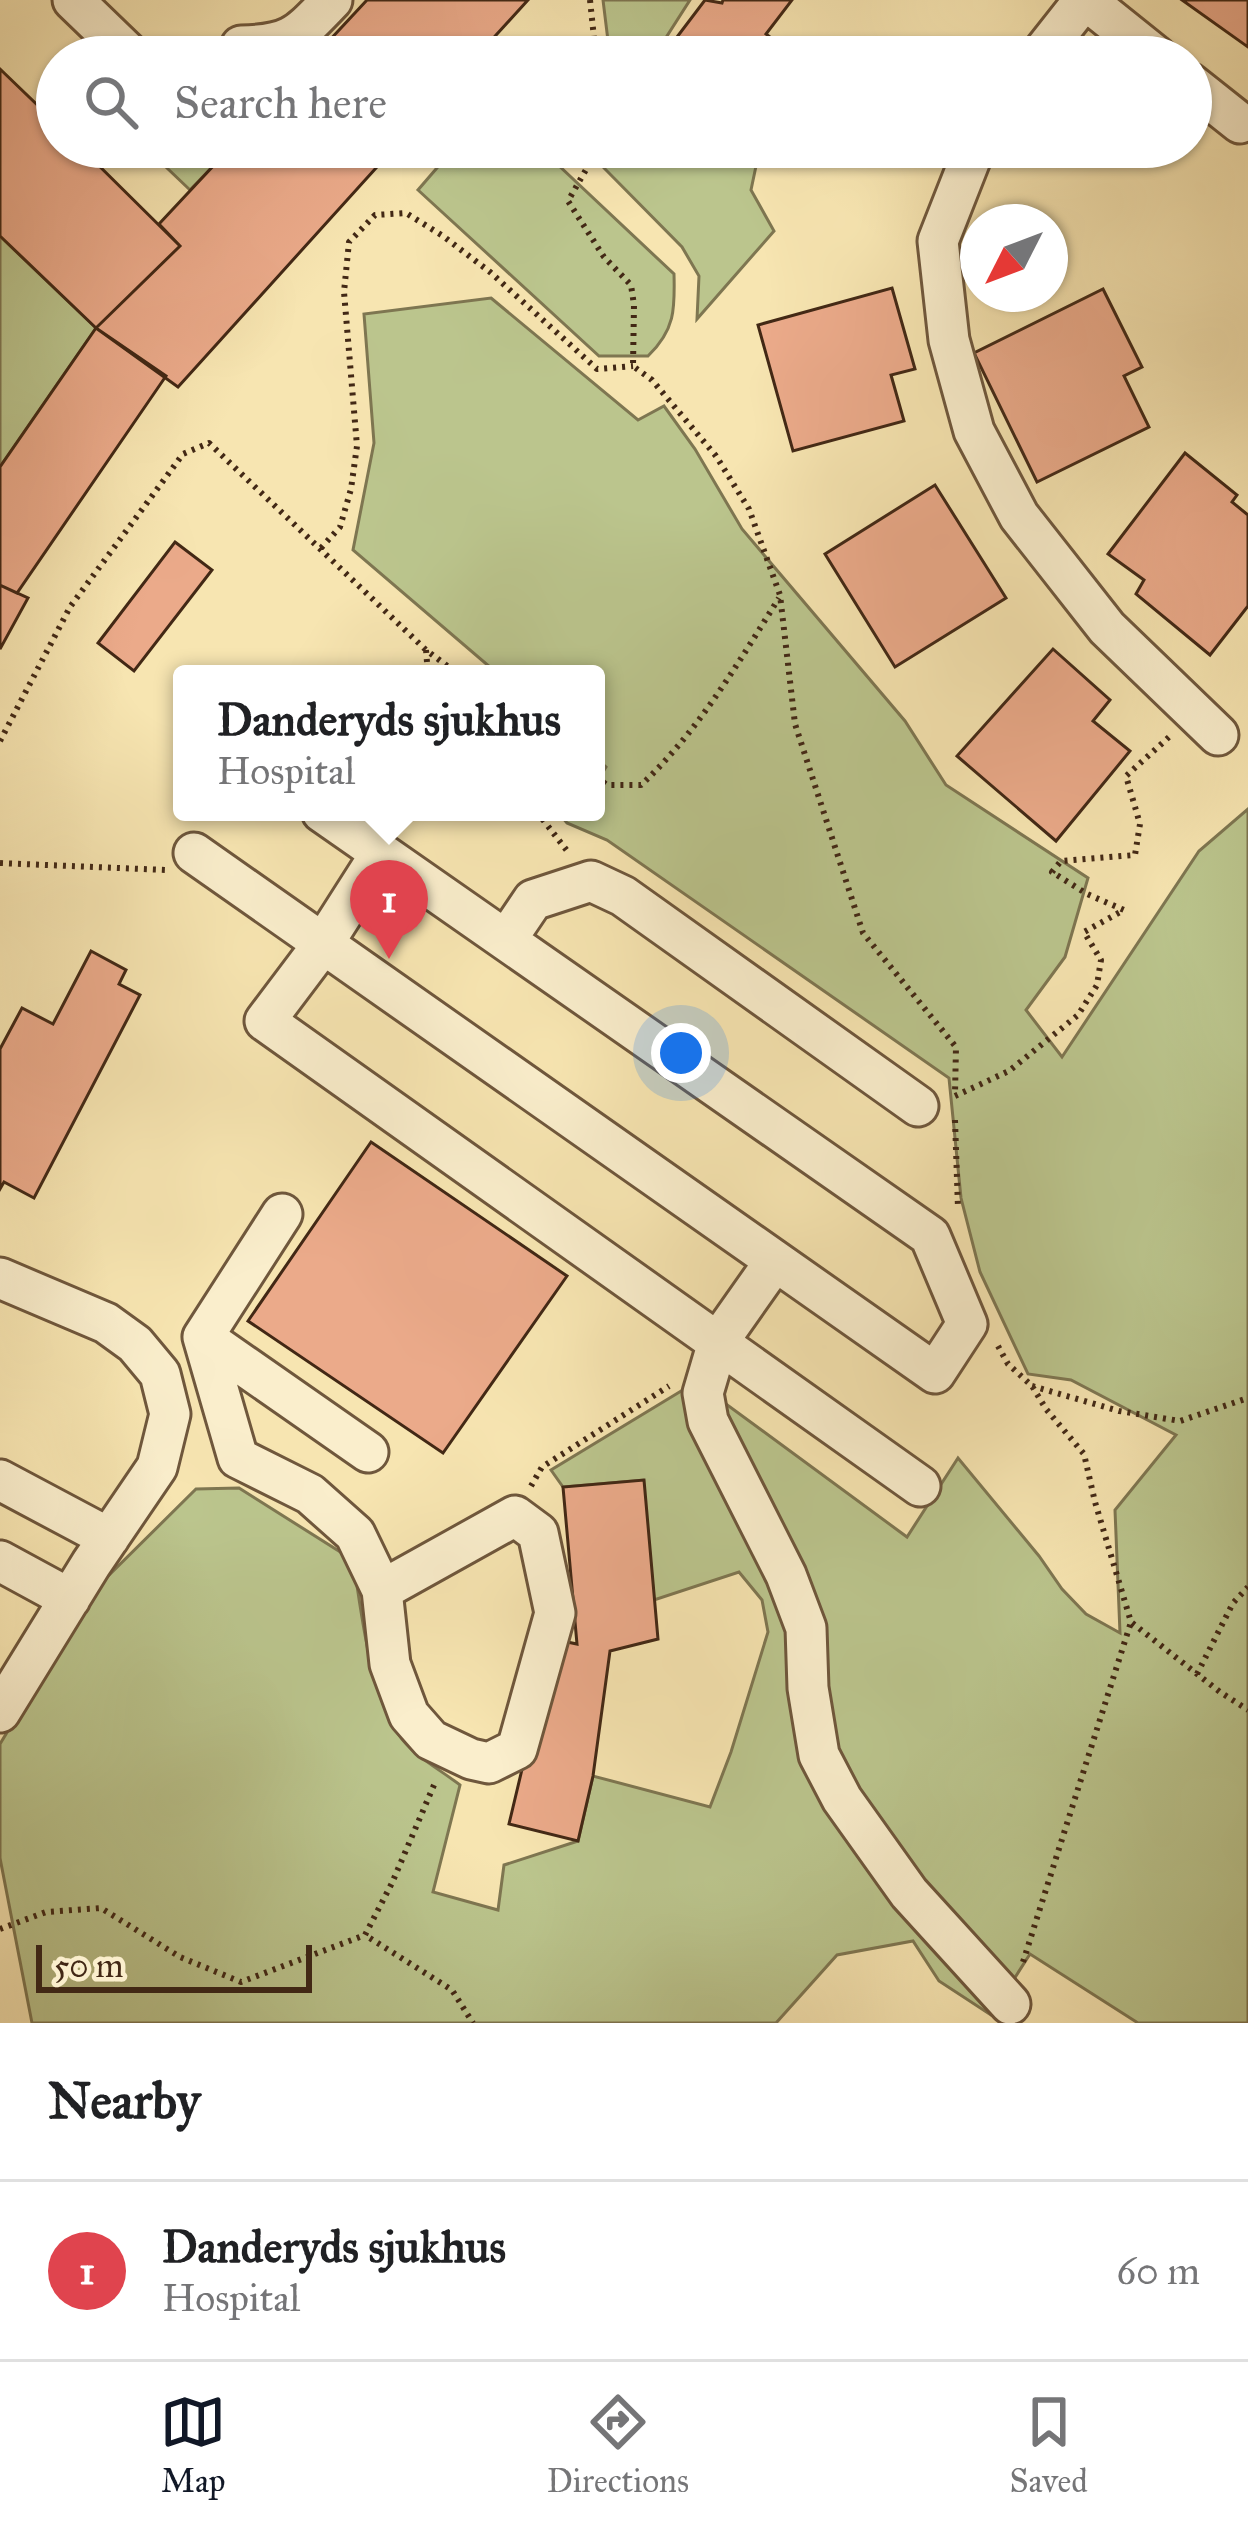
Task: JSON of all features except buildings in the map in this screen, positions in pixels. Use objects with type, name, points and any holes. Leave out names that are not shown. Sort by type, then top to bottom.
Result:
[{"type":"street","points":[[73,0],[110,36]]},
{"type":"street","points":[[293,36],[332,0]]},
{"type":"street","points":[[1057,36],[1085,0],[1130,36]]},
{"type":"street","points":[[1212,101],[1240,123]]},
{"type":"street","points":[[967,168],[938,241],[949,340],[974,430],[1019,516],[1107,628],[1207,724]]},
{"type":"street","points":[[194,853],[935,1373],[967,1324],[930,1236],[335,821]]},
{"type":"street","points":[[381,854],[323,944],[265,1021],[920,1486]]},
{"type":"street","points":[[506,940],[533,900],[591,880],[623,896],[943,1107]]},
{"type":"street","points":[[282,1214],[203,1337],[238,1458],[310,1494],[355,1534],[382,1590],[390,1664],[409,1715],[431,1740],[489,1763],[517,1749],[555,1613],[538,1533],[515,1516],[382,1590]]},
{"type":"street","points":[[775,1261],[718,1342],[704,1393],[708,1421],[786,1575],[806,1628],[808,1688],[819,1755],[842,1799],[909,1893],[1016,2016]]},
{"type":"street","points":[[0,1278],[106,1323],[135,1344],[160,1374],[170,1414],[157,1467],[0,1712]]},
{"type":"street","points":[[203,1337],[368,1452]]},
{"type":"street","points":[[0,1480],[109,1538]]},
{"type":"street","points":[[0,1562],[70,1599]]},
{"type":"path","points":[[590,0],[594,36]]},
{"type":"path","points":[[587,168],[568,201],[604,257],[631,285],[633,366]]},
{"type":"path","points":[[321,548],[340,527],[358,446],[344,292],[349,242],[375,215],[406,213],[443,236],[597,369],[633,366],[652,380],[716,456],[749,508],[781,595],[794,724],[863,933],[956,1047],[943,1107],[958,1209]]},
{"type":"path","points":[[0,741],[70,607],[183,454],[209,443],[446,665]]},
{"type":"path","points":[[605,784],[641,785],[668,760],[781,595]]},
{"type":"path","points":[[426,650],[427,665]]},
{"type":"path","points":[[943,1107],[1009,1071],[1078,1015],[1097,985],[1101,960],[1084,932],[1124,910],[1052,872],[1060,861],[1135,854],[1140,824],[1126,776],[1207,724]]},
{"type":"path","points":[[0,863],[162,872],[194,853]]},
{"type":"path","points":[[515,1516],[542,1467],[679,1380],[718,1342]]},
{"type":"path","points":[[998,1346],[1084,1454],[1131,1622],[1016,2016]]},
{"type":"path","points":[[1032,1386],[1119,1411],[1180,1421],[1248,1398]]},
{"type":"path","points":[[1197,1674],[1233,1603],[1248,1587]]},
{"type":"path","points":[[1131,1622],[1248,1710]]},
{"type":"path","points":[[0,1929],[46,1912],[101,1908],[180,1957],[241,1982],[365,1935],[450,1748]]},
{"type":"path","points":[[365,1935],[452,1990],[473,2023]]},
{"type":"green space","points":[[603,0],[690,0],[667,36],[607,36]]},
{"type":"green space","points":[[167,168],[211,168],[190,190]]},
{"type":"green space","points":[[437,168],[561,168],[674,274],[672,318],[664,337],[648,356],[599,356],[418,190]]},
{"type":"green space","points":[[604,168],[756,168],[751,190],[774,231],[697,319],[699,276],[682,247]]},
{"type":"green space","points":[[0,236],[96,328],[0,467]]},
{"type":"green space","points":[[491,298],[638,420],[664,406],[742,529],[905,721],[946,785],[1088,878],[1065,957],[1026,1010],[1062,1057],[1199,851],[1248,809],[1248,2023],[1138,2023],[1030,1954],[991,2015],[939,1981],[913,1941],[837,1955],[776,2023],[32,2023],[0,1858],[0,1744],[93,1591],[196,1489],[239,1488],[353,1560],[368,1653],[391,1721],[414,1752],[460,1785],[433,1892],[498,1910],[504,1865],[578,1841],[593,1776],[710,1807],[768,1632],[762,1600],[739,1572],[654,1600],[643,1480],[563,1487],[551,1470],[696,1382],[907,1537],[958,1458],[1062,1589],[1086,1614],[1120,1633],[1115,1510],[1176,1435],[1071,1380],[1028,1374],[980,1272],[961,1198],[949,1078],[607,840],[565,821],[605,821],[605,665],[487,665],[353,550],[374,443],[364,314]]},
{"type":"place","name":"Danderyds sjukhus","points":[[389,959]]}]
